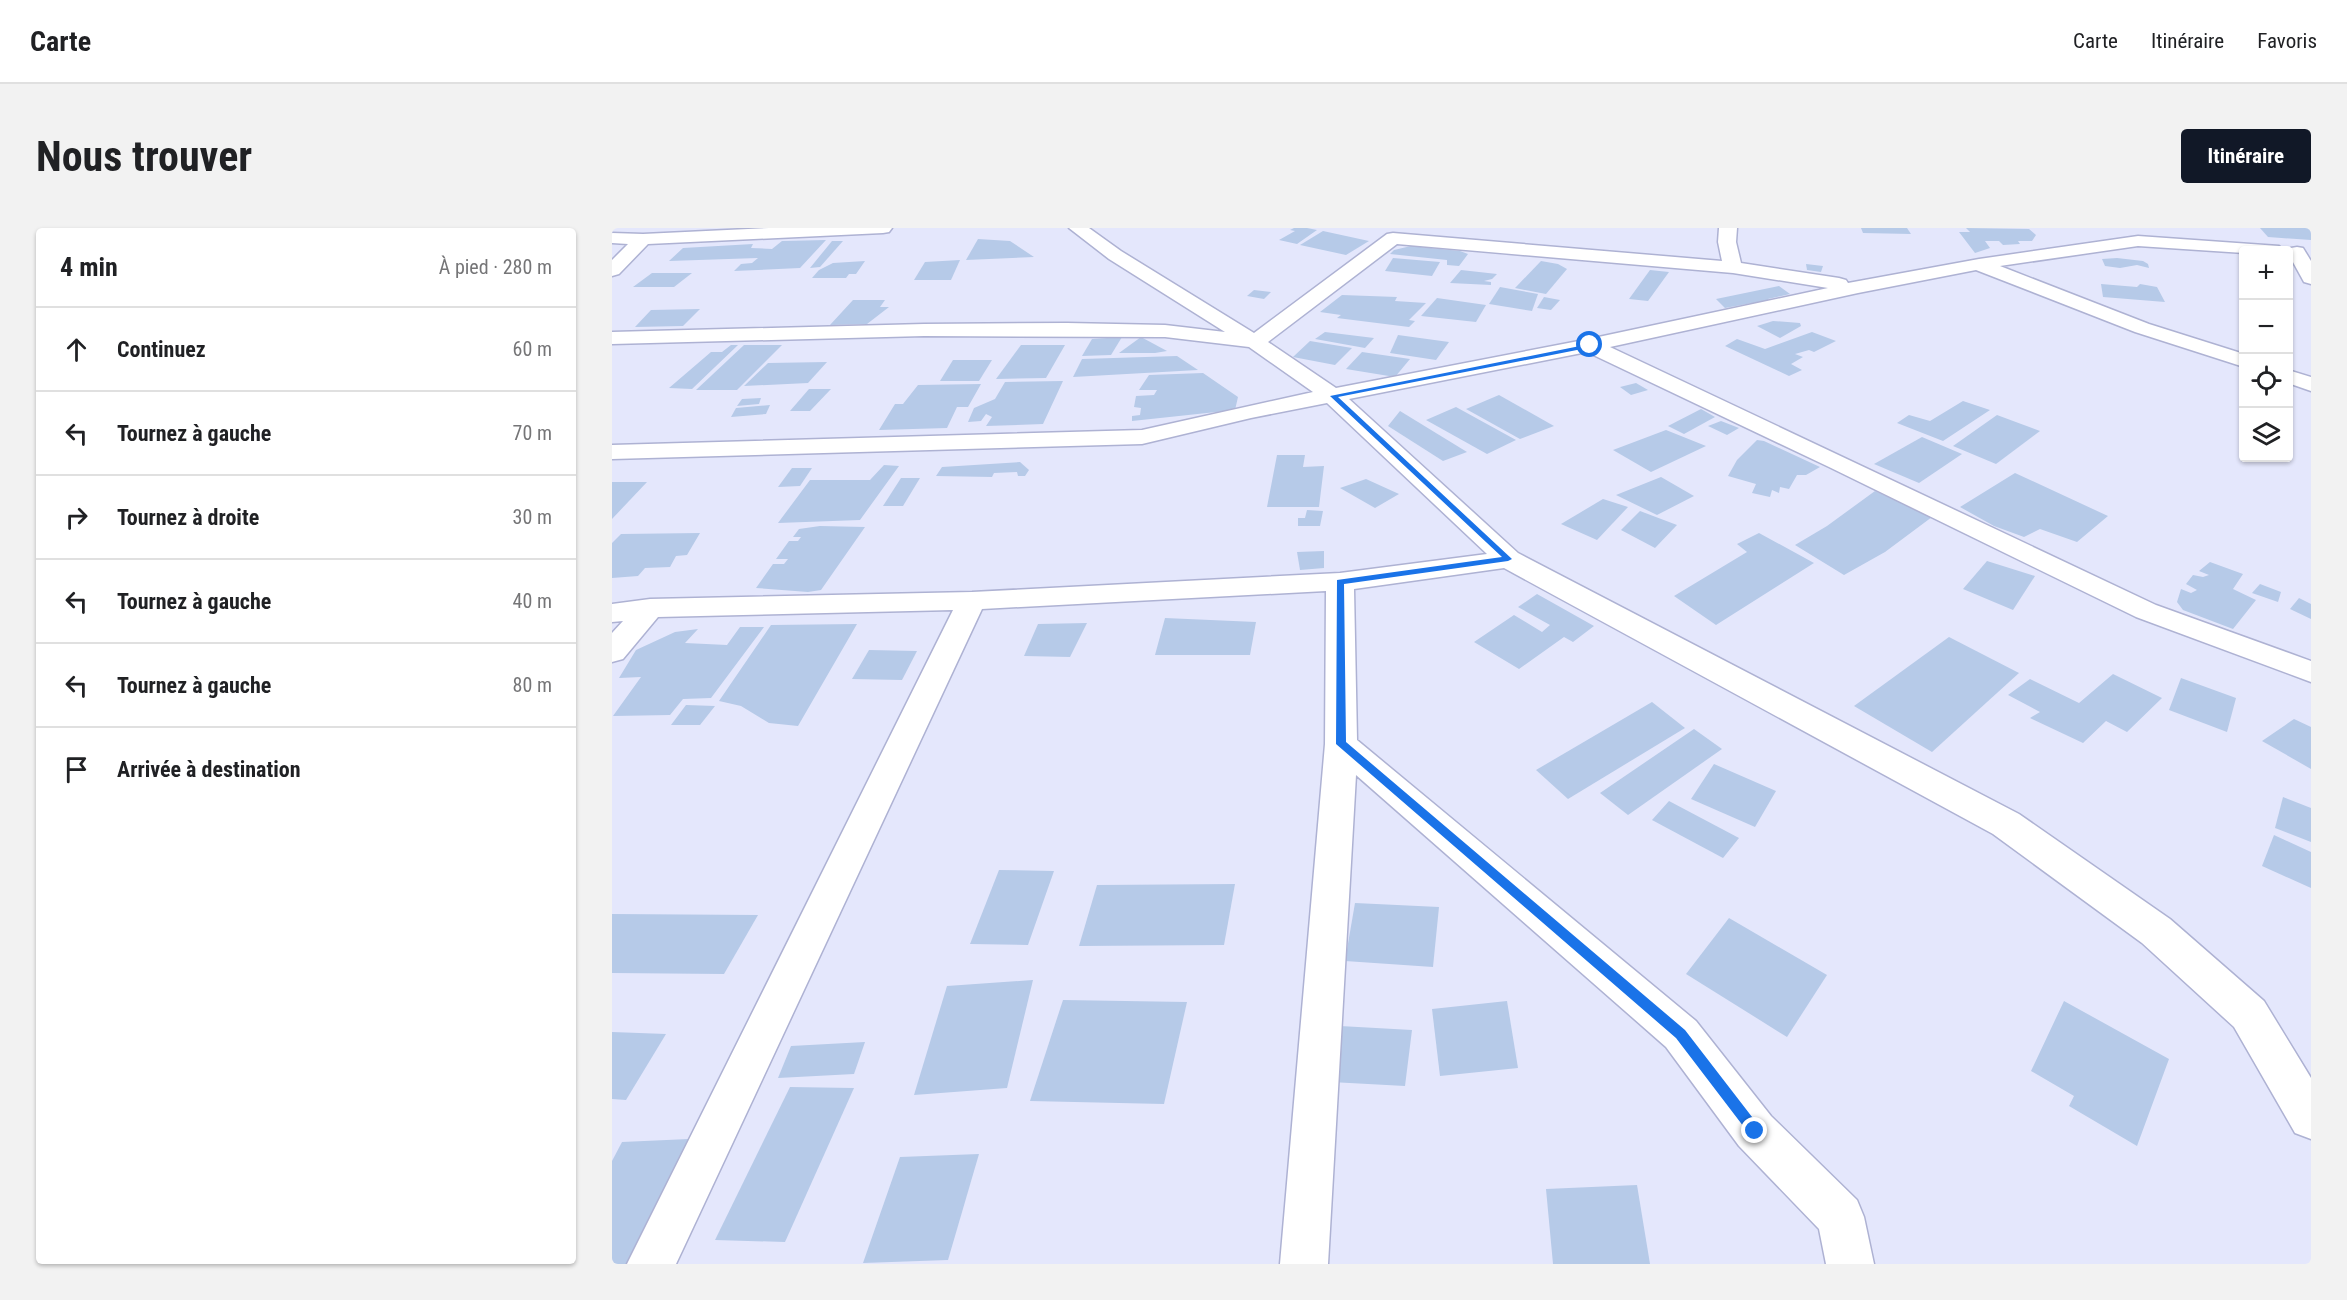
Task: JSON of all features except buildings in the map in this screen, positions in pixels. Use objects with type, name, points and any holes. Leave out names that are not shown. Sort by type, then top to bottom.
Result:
[{"type":"street","points":[[612,238],[643,239],[883,228]]},
{"type":"street","points":[[1078,228],[1115,255],[1255,342],[1333,396],[1508,559],[2006,824],[2156,930],[2249,1014],[2311,1118]]},
{"type":"street","points":[[1728,228],[1727,242],[1733,267]]},
{"type":"street","points":[[1506,229],[1514,250]]},
{"type":"street","points":[[612,452],[1142,437],[1251,411],[1590,345],[1858,287],[1979,264],[2138,241],[2149,236],[2239,246]]},
{"type":"street","points":[[612,354],[622,338],[924,330],[1165,331],[1255,342],[1393,238],[1733,267],[1858,287]]},
{"type":"street","points":[[612,270],[643,239]]},
{"type":"street","points":[[2299,252],[2311,278]]},
{"type":"street","points":[[1979,264],[2142,328],[2239,360]]},
{"type":"street","points":[[1590,345],[2146,611],[2311,672]]},
{"type":"street","points":[[2293,377],[2311,384]]},
{"type":"street","points":[[612,613],[650,608],[972,601],[1340,582],[1508,559]]},
{"type":"street","points":[[1304,1264],[1341,744],[1340,582]]},
{"type":"street","points":[[651,1264],[972,601]]},
{"type":"street","points":[[612,652],[650,608]]},
{"type":"street","points":[[1341,744],[1681,1034],[1755,1131],[1840,1217],[1850,1264]]},
{"type":"route","points":[[1590,345],[1333,396],[1508,559],[1340,582],[1341,744],[1681,1034],[1755,1131]]}]
